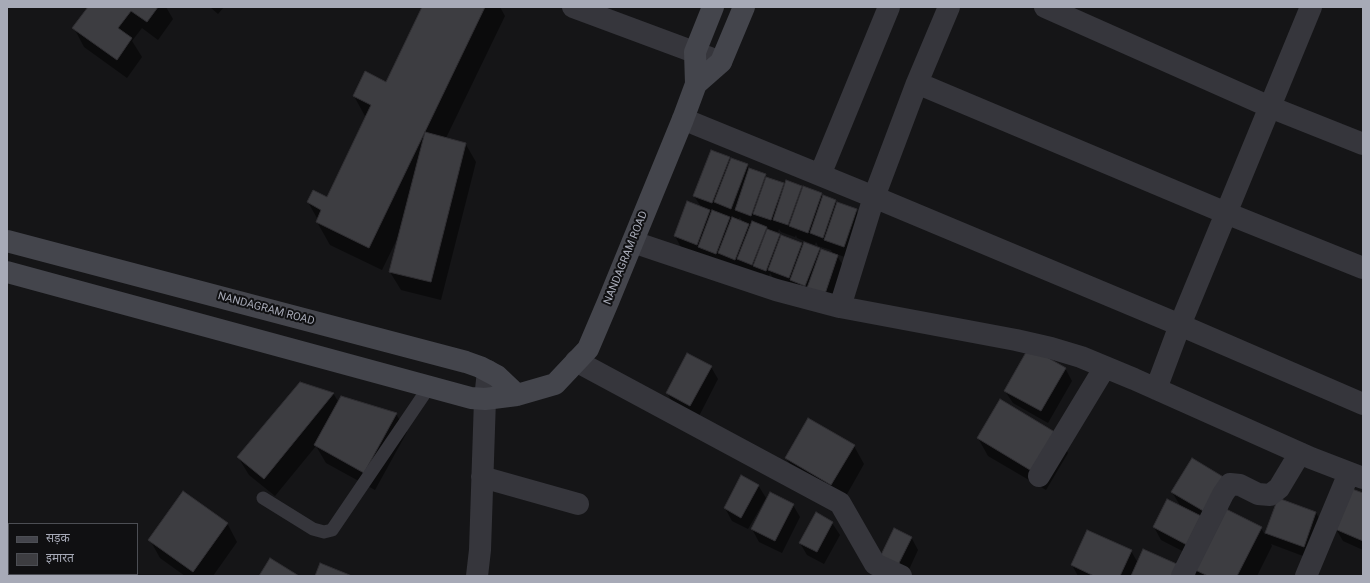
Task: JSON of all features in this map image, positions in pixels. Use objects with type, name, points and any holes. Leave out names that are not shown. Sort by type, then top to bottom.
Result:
[{"type":"street","points":[[573,7],[610,14],[721,62]]},
{"type":"street","points":[[696,84],[695,52],[713,7]]},
{"type":"street","points":[[696,84],[721,62],[744,7]]},
{"type":"street","points":[[820,175],[889,7]]},
{"type":"street","points":[[840,307],[874,197],[917,83],[949,7]]},
{"type":"street","points":[[1045,7],[1270,107],[1363,144]]},
{"type":"street","points":[[1156,389],[1180,326],[1311,7]]},
{"type":"street","points":[[917,83],[1226,213],[1363,268]]},
{"type":"street","name":"NANDAGRAM ROAD","points":[[7,272],[471,398],[485,399],[516,395],[556,384],[588,349],[633,242],[696,84]]},
{"type":"street","points":[[683,119],[874,197],[1363,404]]},
{"type":"street","name":"NANDAGRAM ROAD","points":[[7,240],[466,362],[480,367],[497,376],[516,395]]},
{"type":"street","points":[[633,242],[776,290],[840,307],[1051,348],[1081,357],[1300,453],[1356,475],[1306,576]]},
{"type":"street","points":[[182,320],[190,288]]},
{"type":"street","points":[[576,361],[840,503],[875,564],[901,576]]},
{"type":"street","points":[[1039,476],[1105,367]]},
{"type":"street","points":[[477,576],[480,550],[485,399],[488,371]]},
{"type":"street","points":[[1182,576],[1223,494],[1230,484],[1240,485],[1258,494],[1270,495],[1279,488],[1300,453]]},
{"type":"street","points":[[482,477],[578,504]]},
{"type":"lane","points":[[263,498],[313,529],[324,532],[332,530],[429,387]]},
{"type":"building","points":[[88,7],[158,7],[147,22],[131,11],[118,28],[132,38],[117,60],[72,28]]},
{"type":"building","points":[[422,7],[485,7],[369,248],[316,222],[321,210],[307,202],[313,190],[327,197],[371,105],[353,96],[365,71],[386,82]]},
{"type":"building","points":[[425,132],[466,143],[431,282],[389,272]]},
{"type":"building","points":[[711,150],[730,157],[712,203],[693,196]]},
{"type":"building","points":[[731,158],[748,164],[731,209],[714,202]]},
{"type":"building","points":[[749,168],[766,174],[751,216],[735,210]]},
{"type":"building","points":[[766,177],[784,183],[771,220],[753,214]]},
{"type":"building","points":[[786,180],[802,186],[788,225],[773,220]]},
{"type":"building","points":[[803,186],[822,193],[808,233],[789,226]]},
{"type":"building","points":[[823,195],[836,200],[823,238],[810,233]]},
{"type":"building","points":[[687,201],[710,210],[697,245],[674,236]]},
{"type":"building","points":[[837,202],[857,209],[844,247],[824,240]]},
{"type":"building","points":[[712,210],[730,217],[716,254],[698,247]]},
{"type":"building","points":[[732,217],[749,224],[735,260],[718,253]]},
{"type":"building","points":[[752,221],[767,227],[752,265],[737,259]]},
{"type":"building","points":[[767,229],[780,234],[766,271],[753,266]]},
{"type":"building","points":[[781,235],[802,243],[789,278],[768,270]]},
{"type":"building","points":[[804,242],[820,248],[805,286],[790,280]]},
{"type":"building","points":[[821,249],[838,255],[825,294],[807,288]]},
{"type":"building","points":[[1029,347],[1066,368],[1041,411],[1004,391]]},
{"type":"building","points":[[687,353],[712,366],[690,406],[666,393]]},
{"type":"building","points":[[300,382],[334,393],[264,479],[237,457]]},
{"type":"building","points":[[341,396],[397,413],[364,473],[314,445]]},
{"type":"building","points":[[1000,399],[1058,434],[1035,473],[977,438]]},
{"type":"building","points":[[808,418],[855,445],[831,485],[785,458]]},
{"type":"building","points":[[1192,458],[1225,478],[1205,512],[1171,492]]},
{"type":"building","points":[[741,475],[759,485],[741,518],[724,508]]},
{"type":"building","points":[[1352,489],[1363,493],[1363,541],[1335,529]]},
{"type":"building","points":[[183,491],[228,523],[193,572],[148,540]]},
{"type":"building","points":[[770,492],[794,504],[775,541],[751,529]]},
{"type":"building","points":[[1278,498],[1316,512],[1304,547],[1265,533]]},
{"type":"building","points":[[1167,499],[1201,516],[1187,545],[1153,527]]},
{"type":"building","points":[[1222,507],[1262,527],[1237,576],[1208,576],[1191,568]]},
{"type":"building","points":[[816,512],[833,522],[817,552],[799,543]]},
{"type":"building","points":[[894,528],[912,537],[898,565],[880,557]]},
{"type":"building","points":[[1087,530],[1132,550],[1120,576],[1094,576],[1071,565]]},
{"type":"building","points":[[1143,549],[1179,565],[1174,576],[1131,576]]},
{"type":"building","points":[[270,558],[299,576],[259,576]]},
{"type":"building","points":[[320,563],[352,576],[315,576]]}]
